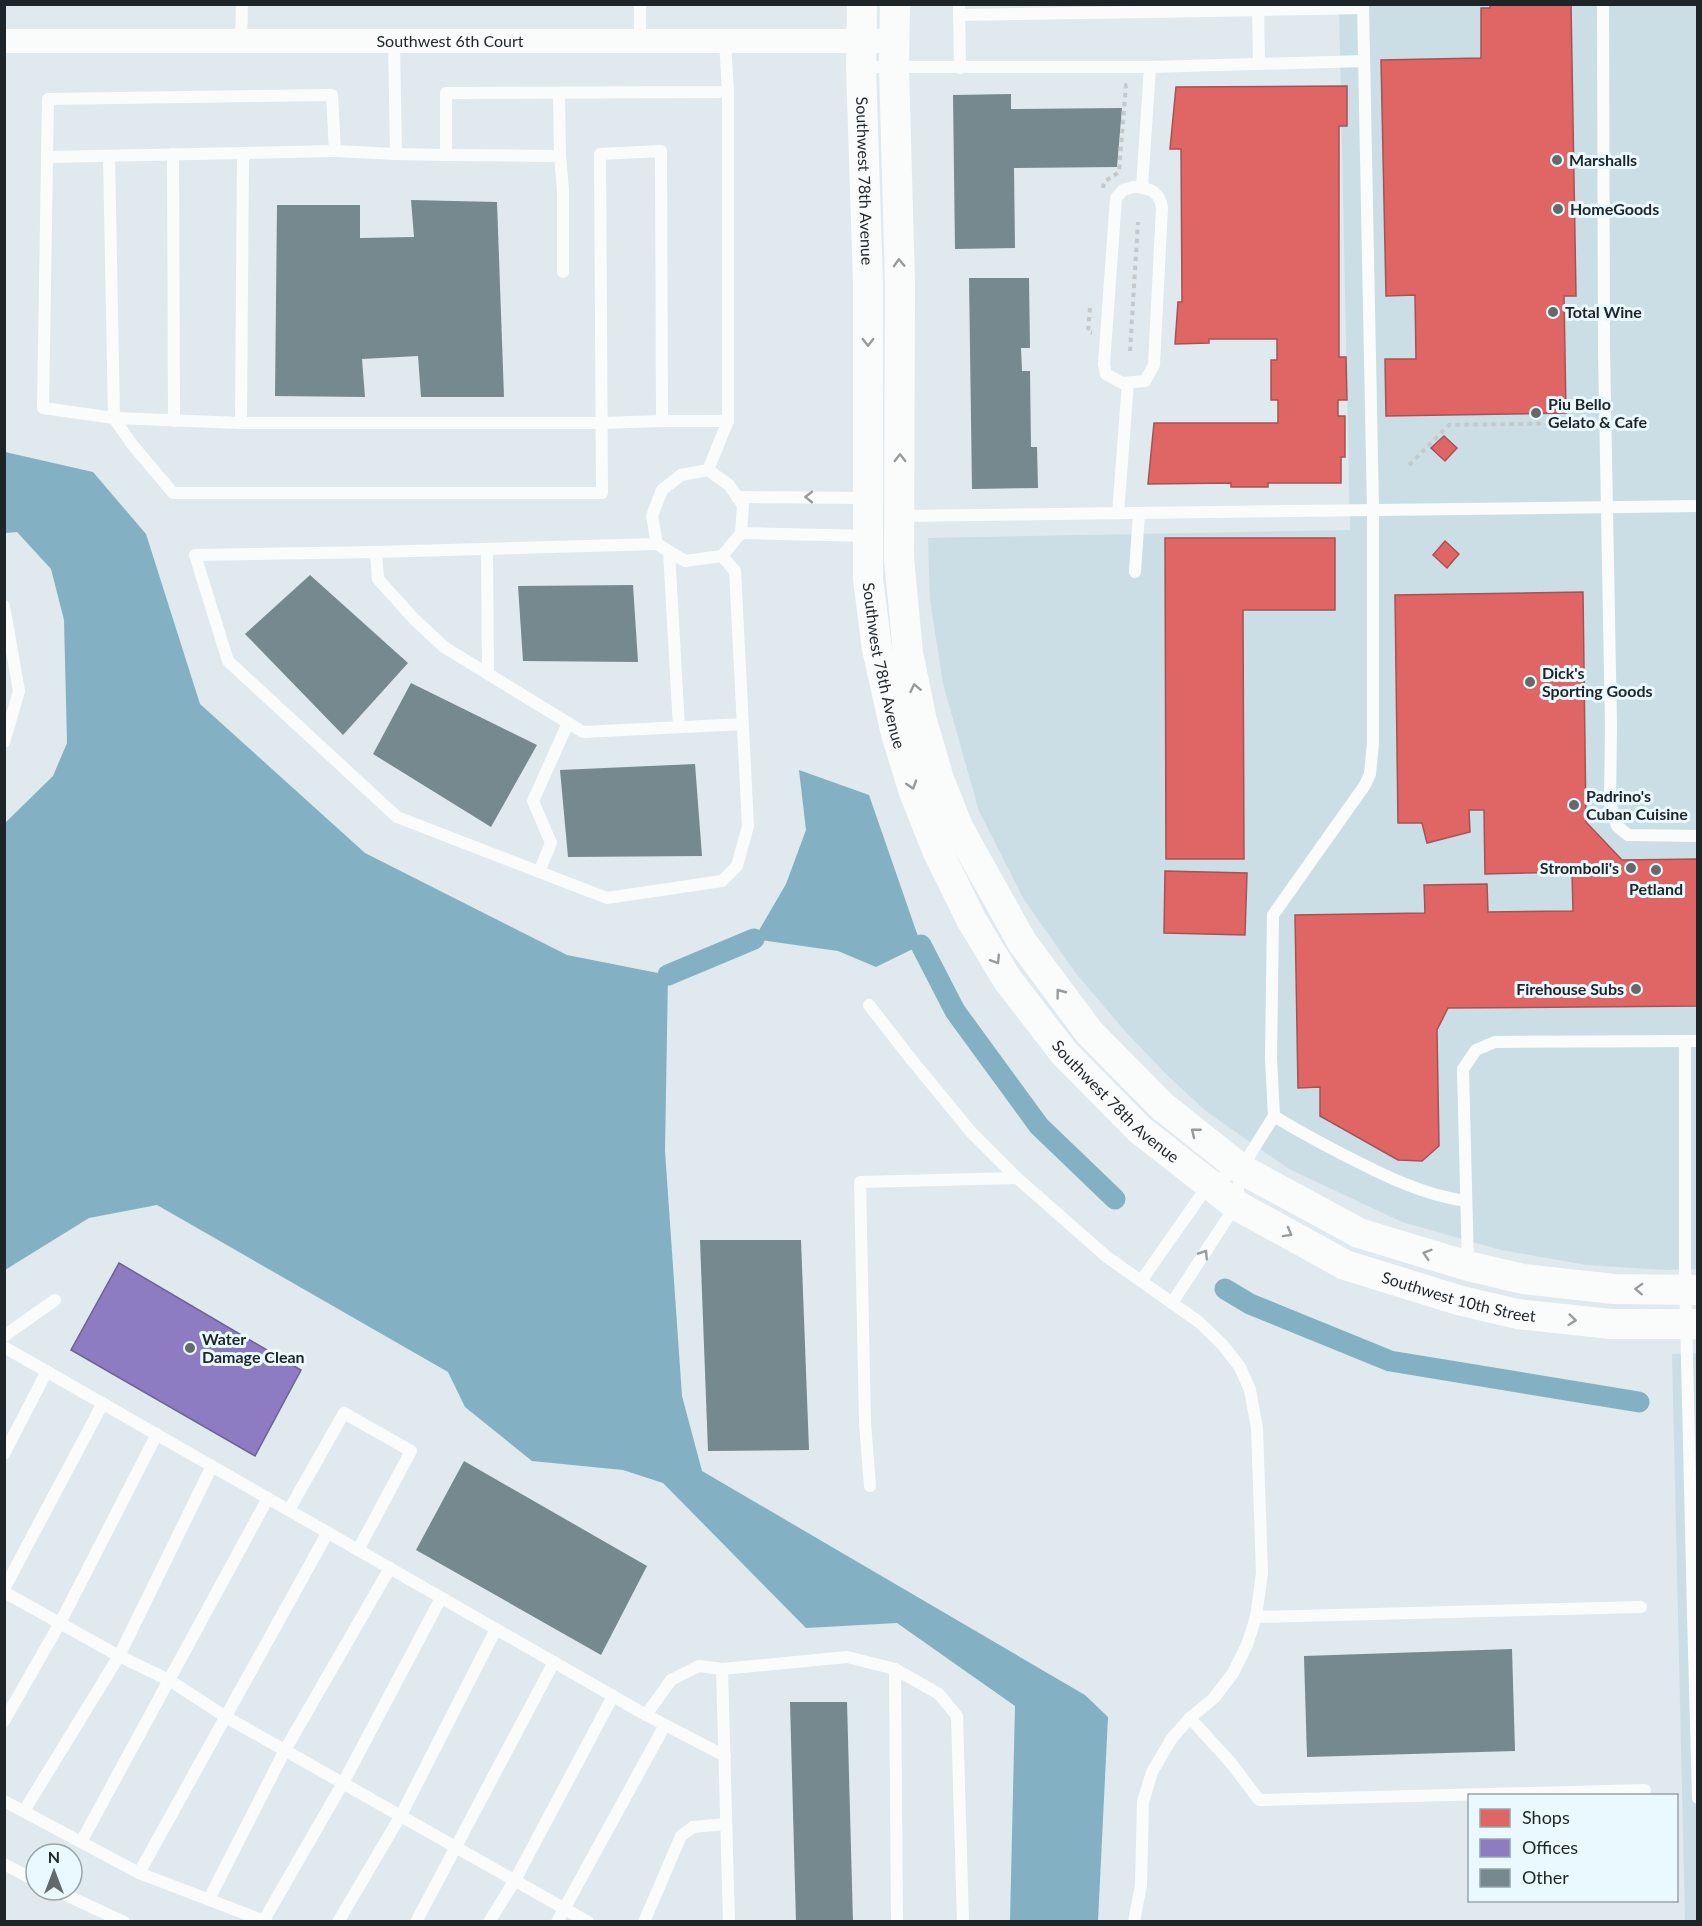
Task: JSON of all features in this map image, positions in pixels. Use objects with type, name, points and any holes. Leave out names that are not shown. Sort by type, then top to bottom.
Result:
[{"type":"street","name":"Southwest 78th Avenue","points":[[862,4],[861,54],[868,284],[868,579],[877,650],[896,734],[914,792],[937,850],[972,921],[1007,979],[1064,1053],[1140,1130],[1236,1205]]},
{"type":"street","name":"Southwest 78th Avenue","points":[[895,4],[894,54],[900,284],[901,516],[899,558],[908,653],[922,721],[939,779],[959,829],[1022,942],[1089,1032],[1162,1106],[1241,1169]]},
{"type":"street","name":"Southwest 6th Court","points":[[4,41],[725,41],[861,54],[894,54]]},
{"type":"street","points":[[868,458],[901,516]]},
{"type":"street","points":[[868,498],[899,558]]},
{"type":"street","name":"Southwest 10th Street","points":[[1241,1169],[1359,1233],[1468,1266],[1523,1279],[1614,1288],[1692,1290]]},
{"type":"street","name":"Southwest 10th Street","points":[[1236,1205],[1346,1265],[1458,1300],[1517,1314],[1600,1323],[1692,1324]]},
{"type":"lane","points":[[242,4],[242,41]]},
{"type":"lane","points":[[640,4],[640,41]]},
{"type":"lane","points":[[1603,4],[1610,803],[1617,826],[1628,835],[1698,836]]},
{"type":"lane","points":[[960,68],[959,10],[1363,6],[1372,510],[1370,774],[1365,785],[1273,915],[1271,1059],[1274,1116],[1241,1169],[1236,1205],[1172,1303]]},
{"type":"lane","points":[[1258,7],[1259,64]]},
{"type":"lane","points":[[394,41],[396,154]]},
{"type":"lane","points":[[708,471],[728,421],[728,92],[725,41]]},
{"type":"lane","points":[[894,54],[960,68],[1150,67],[1364,61]]},
{"type":"lane","points":[[1142,187],[1150,67]]},
{"type":"lane","points":[[447,155],[446,93],[728,92]]},
{"type":"lane","points":[[559,93],[563,272]]},
{"type":"lane","points":[[335,152],[332,95],[48,99],[43,408],[114,418],[241,423],[728,421]]},
{"type":"lane","points":[[109,156],[114,418],[131,443],[173,493],[602,493],[600,154],[661,151],[662,421]]},
{"type":"lane","points":[[47,157],[335,152],[560,156]]},
{"type":"lane","points":[[241,423],[243,153]]},
{"type":"lane","points":[[173,154],[174,421]]},
{"type":"lane","points":[[1142,187],[1153,191],[1161,199],[1162,208],[1154,365],[1145,381],[1122,384],[1107,374],[1104,364],[1116,198],[1123,190],[1142,187]]},
{"type":"lane","points":[[1118,513],[1128,384]]},
{"type":"lane","points":[[657,544],[651,516],[662,490],[681,475],[708,471],[729,485],[742,505],[741,533],[722,556],[685,561],[657,544],[195,555],[228,661],[397,817],[607,898],[722,881],[737,866],[748,826],[735,571],[722,556]]},
{"type":"lane","points":[[737,496],[868,498]]},
{"type":"lane","points":[[901,516],[1698,506]]},
{"type":"lane","points":[[1135,572],[1139,513]]},
{"type":"lane","points":[[741,533],[868,536]]},
{"type":"lane","points":[[487,549],[488,674]]},
{"type":"lane","points":[[376,552],[378,579],[414,619],[444,647],[583,732],[743,724]]},
{"type":"lane","points":[[669,552],[680,727]]},
{"type":"lane","points":[[4,606],[8,643],[19,691],[4,742]]},
{"type":"lane","points":[[4,695],[19,691]]},
{"type":"lane","points":[[539,872],[551,843],[533,801],[568,723]]},
{"type":"lane","points":[[869,1005],[971,1132],[1017,1178],[1107,1257],[1199,1322],[1222,1344],[1239,1367],[1250,1390],[1257,1428],[1261,1562],[1256,1617],[1247,1645],[1233,1673],[1214,1698],[1190,1718],[1172,1738],[1152,1772],[1143,1802],[1141,1885],[1134,1922]]},
{"type":"lane","points":[[1468,1266],[1463,1069],[1476,1050],[1495,1042],[1691,1042],[1692,1379],[1698,1798]]},
{"type":"lane","points":[[1274,1116],[1387,1178],[1449,1199],[1466,1201]]},
{"type":"lane","points":[[1141,1281],[1209,1184],[1241,1169]]},
{"type":"lane","points":[[870,1486],[866,1423],[860,1182],[1017,1178]]},
{"type":"lane","points":[[4,1336],[55,1300]]},
{"type":"lane","points":[[4,1347],[612,1696],[725,1756]]},
{"type":"lane","points":[[4,1454],[47,1371]]},
{"type":"lane","points":[[103,1403],[4,1590],[118,1656],[169,1680],[226,1717],[588,1922]]},
{"type":"lane","points":[[289,1510],[344,1413],[411,1451],[358,1550]]},
{"type":"lane","points":[[4,1721],[60,1623],[157,1434]]},
{"type":"lane","points":[[24,1811],[118,1656],[212,1466]]},
{"type":"lane","points":[[4,1801],[81,1842],[268,1498]]},
{"type":"lane","points":[[139,1873],[328,1532]]},
{"type":"lane","points":[[209,1899],[285,1750],[390,1568]]},
{"type":"lane","points":[[84,1844],[139,1873],[265,1921],[343,1783],[441,1598]]},
{"type":"lane","points":[[1256,1617],[1641,1607]]},
{"type":"lane","points":[[338,1922],[401,1815],[496,1629]]},
{"type":"lane","points":[[646,1715],[671,1680],[699,1666],[722,1669],[847,1657],[895,1669],[939,1694],[957,1716],[963,1922]]},
{"type":"lane","points":[[416,1922],[554,1662]]},
{"type":"lane","points":[[722,1669],[729,1922]]},
{"type":"lane","points":[[895,1669],[897,1922]]},
{"type":"lane","points":[[489,1922],[515,1880],[612,1696]]},
{"type":"lane","points":[[1190,1718],[1231,1763],[1259,1800],[1468,1795]]},
{"type":"lane","points":[[557,1922],[666,1725]]},
{"type":"lane","points":[[1491,1794],[1645,1790]]},
{"type":"lane","points":[[644,1922],[681,1836],[693,1827],[726,1824]]},
{"type":"lane","points":[[4,1864],[24,1875]]},
{"type":"lane","points":[[81,1902],[124,1922]]},
{"type":"path","points":[[1130,351],[1138,222]]},
{"type":"path","points":[[1408,465],[1449,425],[1581,423]]},
{"type":"shaded area","points":[[1339,5],[1697,5],[1697,1269],[1666,1270],[1587,1265],[1501,1250],[1402,1222],[1289,1169],[1207,1112],[1124,1030],[1074,971],[1023,898],[979,811],[943,684],[930,600],[928,538],[1350,530]]},
{"type":"shaded area","points":[[1698,1353],[1697,1922],[1685,1921],[1672,1354]]},
{"type":"water","points":[[5,452],[93,472],[146,534],[200,704],[365,853],[567,955],[668,975],[665,1151],[682,1396],[702,1471],[1085,1695],[1108,1717],[1098,1921],[1010,1921],[1015,1706],[897,1623],[806,1628],[663,1483],[623,1470],[532,1461],[465,1407],[448,1372],[157,1205],[89,1218],[5,1270],[5,823],[53,776],[67,743],[64,620],[51,569],[17,532],[5,533]]},
{"type":"water","points":[[799,770],[869,795],[921,945],[876,967],[838,951],[754,939],[786,884],[806,830]]},
{"type":"building: Shops","points":[[1490,4],[1571,4],[1576,296],[1564,296],[1566,413],[1386,416],[1385,359],[1416,359],[1415,295],[1386,296],[1381,60],[1481,58],[1481,8],[1490,8]]},
{"type":"building: Shops","points":[[1347,86],[1347,126],[1339,126],[1339,357],[1346,357],[1347,400],[1338,400],[1338,416],[1345,416],[1345,457],[1341,457],[1341,483],[1268,483],[1268,487],[1231,487],[1231,483],[1148,484],[1154,423],[1278,423],[1278,400],[1271,400],[1271,360],[1277,360],[1277,339],[1209,339],[1209,343],[1175,344],[1178,302],[1182,302],[1181,149],[1170,149],[1176,87]]},
{"type":"building: Shops","points":[[1444,436],[1457,448],[1445,461],[1431,448]]},
{"type":"building: Shops","points":[[1165,538],[1335,538],[1335,610],[1243,610],[1244,859],[1166,859]]},
{"type":"building: Shops","points":[[1445,541],[1459,554],[1447,568],[1433,555]]},
{"type":"building: Shops","points":[[1583,592],[1586,822],[1622,860],[1698,859],[1698,1006],[1448,1008],[1437,1030],[1439,1146],[1422,1161],[1398,1160],[1320,1116],[1320,1087],[1298,1088],[1295,915],[1425,913],[1424,885],[1487,884],[1488,912],[1573,911],[1572,872],[1485,874],[1484,810],[1469,810],[1470,832],[1427,843],[1422,823],[1398,823],[1395,595]]},
{"type":"building: Shops","points":[[1165,871],[1247,873],[1245,935],[1164,933]]},
{"type":"building: Offices","points":[[119,1263],[301,1370],[255,1456],[71,1350]]},
{"type":"building: Other","points":[[1011,94],[1011,109],[1122,108],[1117,167],[1014,168],[1015,248],[955,249],[953,95]]},
{"type":"building: Other","points":[[411,200],[497,202],[504,397],[421,397],[418,356],[362,359],[365,397],[275,396],[277,205],[360,205],[360,238],[414,237]]},
{"type":"building: Other","points":[[969,278],[1029,278],[1030,348],[1021,348],[1022,371],[1030,371],[1031,447],[1037,447],[1038,488],[972,489]]},
{"type":"building: Other","points":[[310,575],[408,663],[343,735],[245,634]]},
{"type":"building: Other","points":[[633,585],[638,662],[523,661],[518,586]]},
{"type":"building: Other","points":[[411,683],[537,745],[491,827],[373,754]]},
{"type":"building: Other","points":[[695,764],[702,856],[568,857],[560,770]]},
{"type":"building: Other","points":[[700,1240],[801,1240],[809,1450],[708,1451]]},
{"type":"building: Other","points":[[464,1461],[647,1566],[601,1655],[416,1550]]},
{"type":"building: Other","points":[[1512,1649],[1515,1751],[1307,1757],[1304,1656]]},
{"type":"building: Other","points":[[790,1702],[847,1702],[853,1922],[796,1922]]},
{"type":"waterway","points":[[668,975],[754,939]]},
{"type":"waterway","points":[[921,945],[955,1011],[1039,1126],[1115,1199]]},
{"type":"waterway","points":[[1225,1289],[1250,1304],[1390,1361],[1639,1402]]},
{"type":"place","name":"Marshalls","points":[[1557,160]]},
{"type":"place","name":"HomeGoods","points":[[1558,209]]},
{"type":"place","name":"Total Wine","points":[[1553,312]]},
{"type":"place","name":"Piu Bello Gelato & Cafe","points":[[1536,413]]},
{"type":"place","name":"Dick's Sporting Goods","points":[[1530,682]]},
{"type":"place","name":"Padrino's Cuban Cuisine","points":[[1574,805]]},
{"type":"place","name":"Stromboli's","points":[[1631,868]]},
{"type":"place","name":"Petland","points":[[1656,870]]},
{"type":"place","name":"Firehouse Subs","points":[[1636,989]]},
{"type":"place","name":"Water Damage Clean","points":[[190,1348]]}]
